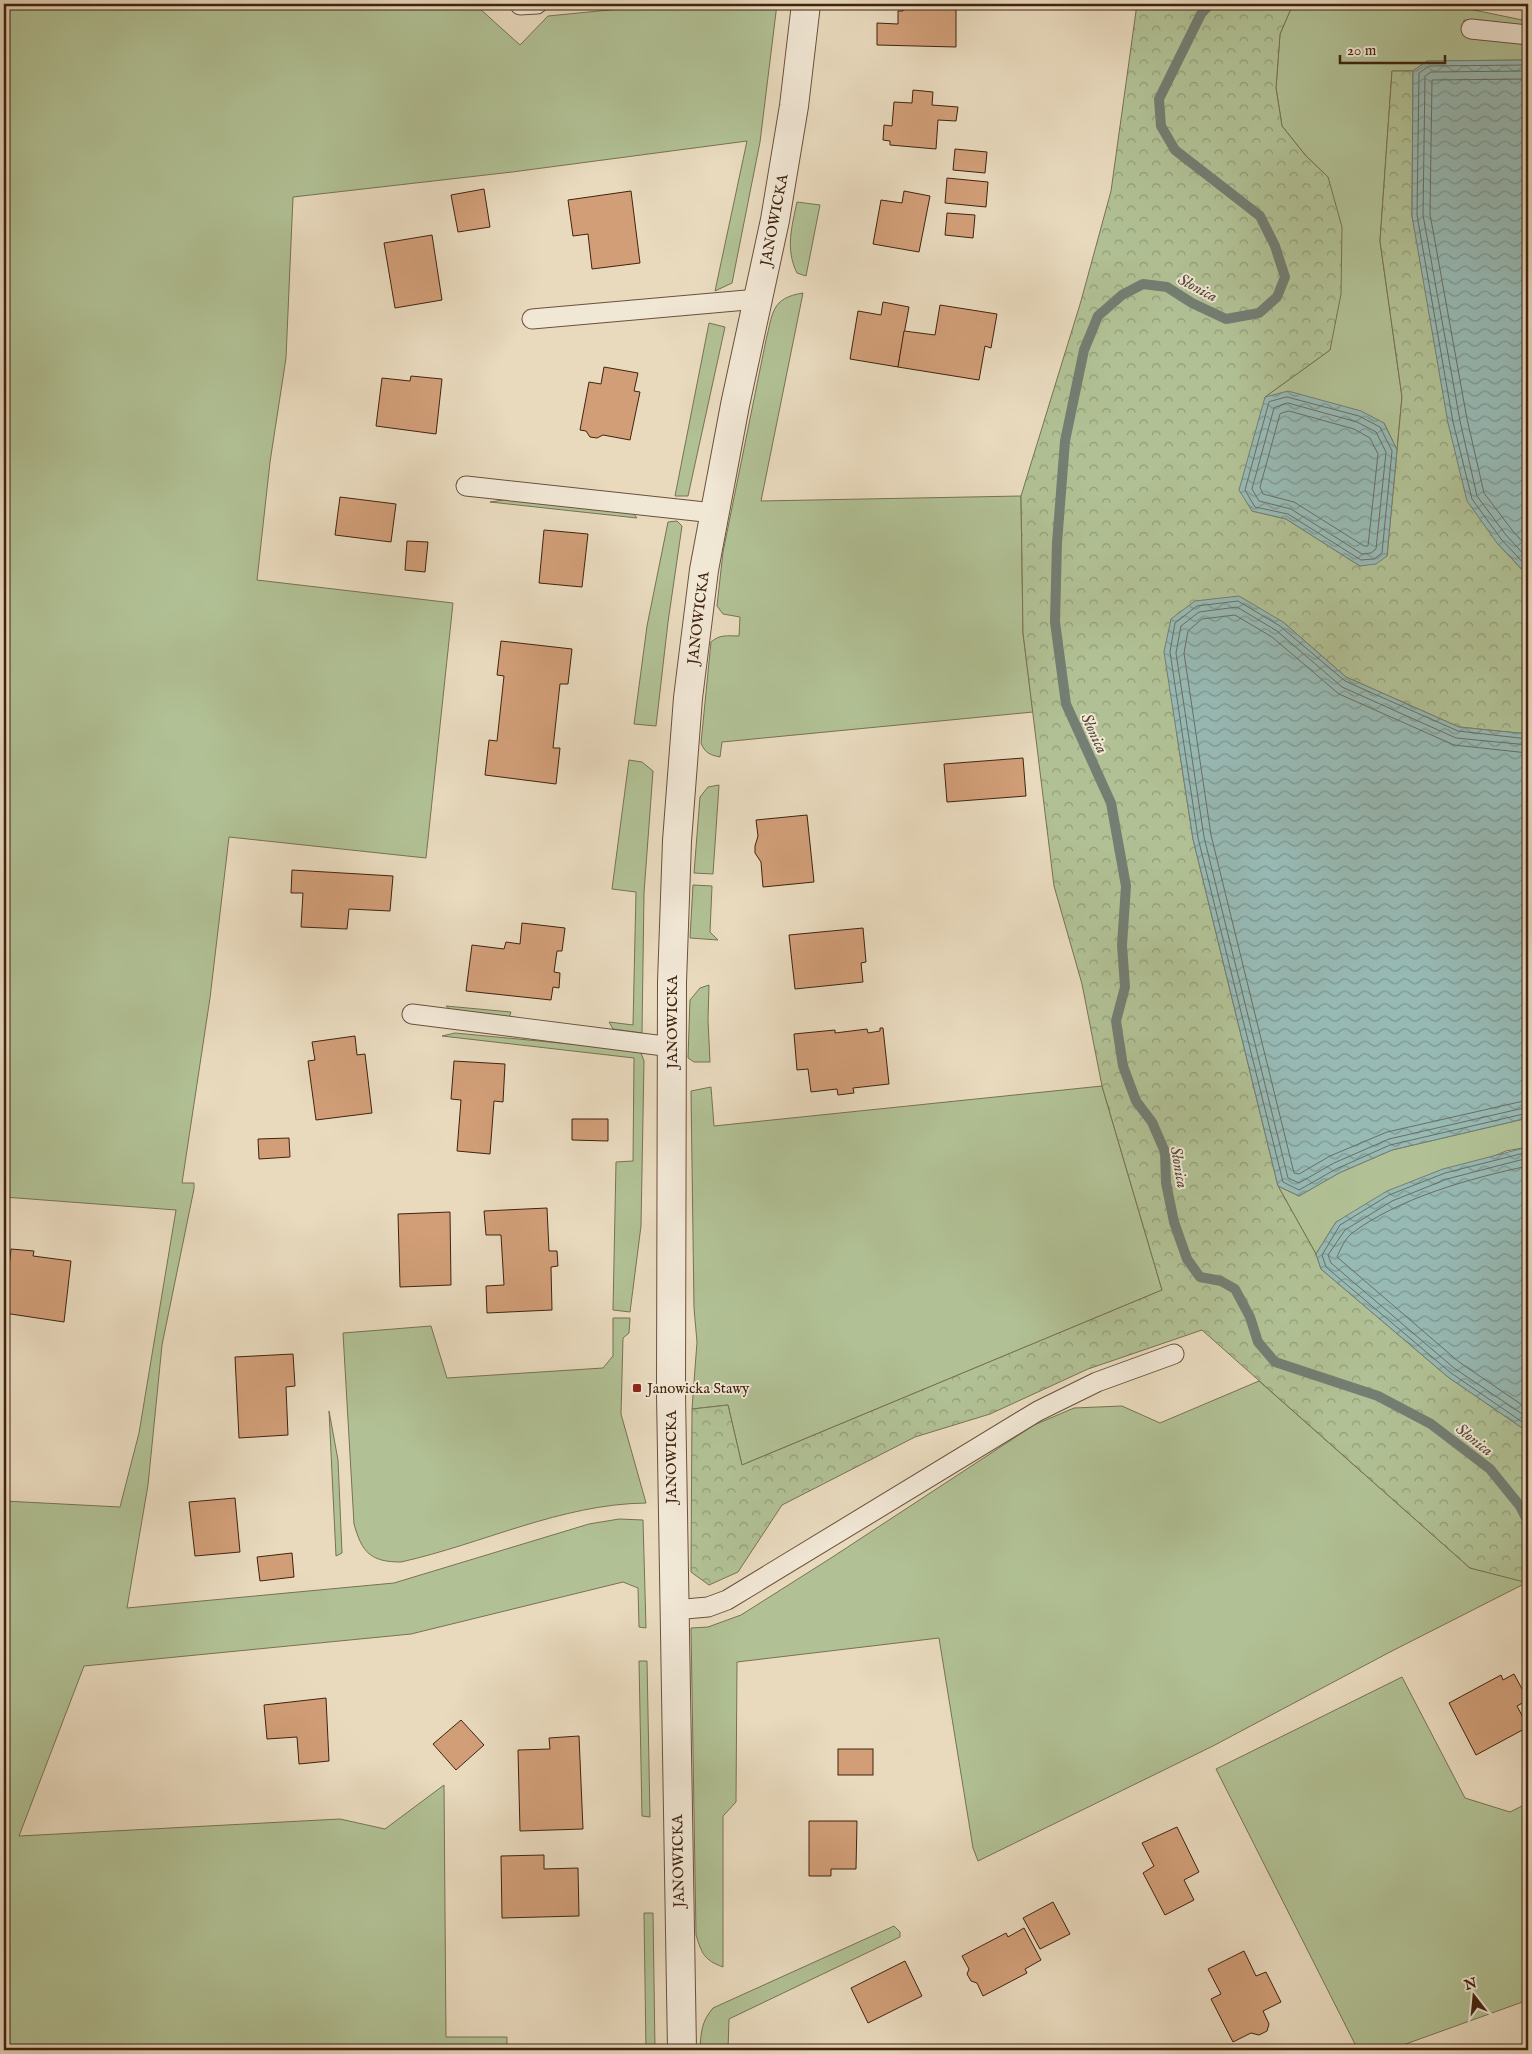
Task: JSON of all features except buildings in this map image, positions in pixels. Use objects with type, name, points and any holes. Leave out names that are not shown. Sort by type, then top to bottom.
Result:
[{"type":"street","name":"JANOWICKA","points":[[682,2050],[671,1394],[673,922],[681,769],[696,631],[714,513],[775,220],[794,106],[806,4]]},
{"type":"lane","points":[[1471,29],[1528,35]]},
{"type":"lane","points":[[532,319],[758,300]]},
{"type":"lane","points":[[466,486],[714,513]]},
{"type":"lane","points":[[412,1014],[672,1047]]},
{"type":"lane","points":[[674,1610],[708,1607],[727,1600],[1038,1411],[1096,1382],[1174,1354]]},
{"type":"green space","points":[[4,4],[483,4],[479,8],[520,45],[548,16],[670,4],[777,4],[760,142],[732,283],[715,291],[747,141],[512,172],[293,197],[286,358],[270,462],[257,580],[453,603],[426,858],[229,837],[210,998],[182,1183],[194,1183],[194,1189],[162,1345],[148,1485],[127,1608],[394,1583],[589,1524],[619,1519],[643,1520],[646,1628],[639,1627],[638,1588],[623,1582],[411,1634],[84,1666],[19,1836],[340,1819],[385,1829],[444,1785],[446,2037],[507,2037],[507,2050],[4,2050],[4,1501],[120,1507],[139,1433],[176,1210],[4,1197]]},
{"type":"green space","points":[[1137,4],[1293,4],[1280,34],[1276,88],[1282,126],[1306,156],[1328,177],[1342,227],[1341,294],[1330,350],[1265,397],[1252,511],[1286,519],[1360,566],[1387,556],[1402,397],[1380,241],[1392,71],[1413,71],[1412,216],[1497,543],[1528,576],[1528,734],[1459,727],[1346,677],[1283,622],[1177,735],[1193,839],[1278,1186],[1316,1254],[1321,1269],[1448,1377],[1528,1432],[1528,1583],[1470,1568],[1202,1330],[1088,1369],[990,1414],[915,1437],[782,1505],[738,1572],[709,1585],[691,1572],[692,1409],[728,1405],[742,1465],[1162,1290],[1102,1086],[1082,984],[1054,886],[1023,633],[1021,496],[1081,301],[1111,191]]},
{"type":"green space","points":[[1293,4],[1445,4],[1527,21],[1528,17],[1528,29],[1464,20],[1462,33],[1528,39],[1528,60],[1427,61],[1413,71],[1392,71],[1380,241],[1402,397],[1397,450],[1384,423],[1265,397],[1330,350],[1328,177],[1306,156],[1282,126],[1276,88],[1280,34]]},
{"type":"green space","points":[[797,202],[820,205],[806,276],[797,273],[791,255],[790,246]]},
{"type":"green space","points":[[803,293],[761,501],[1021,496],[1023,633],[1033,712],[722,742],[720,757],[708,753],[704,749],[701,743],[711,642],[721,637],[739,636],[740,617],[723,614],[717,606],[723,552],[766,340],[775,308],[785,299]]},
{"type":"green space","points":[[709,323],[725,327],[688,496],[675,496]]},
{"type":"green space","points":[[510,499],[632,512],[637,518],[490,502]]},
{"type":"green space","points":[[677,521],[682,526],[668,622],[656,726],[634,724],[647,626],[668,522]]},
{"type":"green space","points":[[629,760],[642,762],[653,771],[644,893],[642,1033],[613,1029],[609,1022],[633,1025],[636,892],[612,889]]},
{"type":"green space","points":[[719,785],[713,874],[694,873],[700,797],[708,787]]},
{"type":"green space","points":[[693,885],[712,886],[710,932],[718,940],[690,938]]},
{"type":"green space","points":[[709,985],[710,1062],[694,1062],[688,1058],[690,1000],[700,988]]},
{"type":"green space","points":[[446,1006],[511,1012],[509,1018],[452,1011]]},
{"type":"green space","points":[[455,1033],[633,1050],[641,1053],[644,1061],[641,1226],[630,1312],[613,1310],[616,1162],[633,1161],[634,1058],[442,1036]]},
{"type":"green space","points":[[1102,1086],[1162,1290],[742,1465],[728,1405],[692,1409],[697,1342],[694,1308],[691,1091],[711,1087],[714,1126]]},
{"type":"green space","points":[[1528,1118],[1528,1147],[1506,1151],[1336,1222],[1316,1254],[1278,1186],[1299,1196],[1339,1173],[1392,1150]]},
{"type":"green space","points":[[613,1318],[630,1318],[629,1333],[623,1338],[621,1414],[646,1503],[614,1505],[552,1517],[401,1562],[382,1560],[369,1554],[360,1542],[354,1524],[343,1333],[431,1326],[447,1378],[603,1368],[613,1356]]},
{"type":"green space","points":[[1259,1381],[1470,1568],[1528,1582],[1390,1652],[1213,1746],[978,1861],[973,1848],[939,1638],[737,1662],[736,1802],[723,1816],[723,1967],[708,1959],[702,1952],[696,1935],[691,1628],[708,1627],[741,1615],[1034,1425],[1074,1408],[1122,1406],[1160,1423]]},
{"type":"green space","points":[[329,1411],[338,1460],[342,1553],[336,1556]]},
{"type":"green space","points":[[639,1661],[647,1661],[650,1817],[642,1816]]},
{"type":"green space","points":[[1402,1677],[1465,1798],[1510,1812],[1528,1803],[1528,2000],[1389,2050],[1358,2050],[1216,1769]]},
{"type":"green space","points":[[644,1913],[653,1913],[655,2050],[646,2050]]},
{"type":"green space","points":[[894,1926],[900,1932],[900,1937],[729,2019],[728,2050],[700,2050],[701,2033],[704,2023],[713,2008]]},
{"type":"water","points":[[1528,60],[1528,576],[1497,543],[1467,501],[1448,423],[1412,216],[1413,71],[1427,61]]},
{"type":"water","points":[[1288,391],[1361,411],[1384,423],[1397,450],[1387,556],[1376,564],[1360,566],[1286,519],[1252,511],[1239,490],[1265,397]]},
{"type":"water","points":[[1239,596],[1283,622],[1346,677],[1459,727],[1528,734],[1528,1118],[1392,1150],[1339,1173],[1299,1196],[1278,1186],[1193,839],[1164,652],[1171,619],[1195,601]]},
{"type":"water","points":[[1528,1147],[1528,1432],[1448,1377],[1321,1269],[1316,1254],[1336,1222],[1387,1191],[1443,1169]]},
{"type":"waterway","name":"Słonica","points":[[1210,4],[1201,14],[1159,99],[1161,126],[1175,150],[1260,216],[1275,246],[1285,277],[1277,297],[1259,313],[1226,319],[1192,303],[1167,287],[1143,284],[1122,295],[1098,316],[1084,350],[1065,441],[1057,543],[1055,622],[1066,704],[1111,803],[1126,886],[1122,945],[1125,987],[1116,1021],[1123,1066],[1136,1101],[1152,1122],[1165,1152],[1166,1183],[1174,1222],[1187,1259],[1200,1277],[1221,1281],[1235,1289],[1250,1317],[1258,1342],[1275,1362],[1378,1396],[1431,1424],[1490,1469],[1520,1506],[1528,1522]]},
{"type":"place","name":"Janowicka Stawy","points":[[637,1388]]}]
